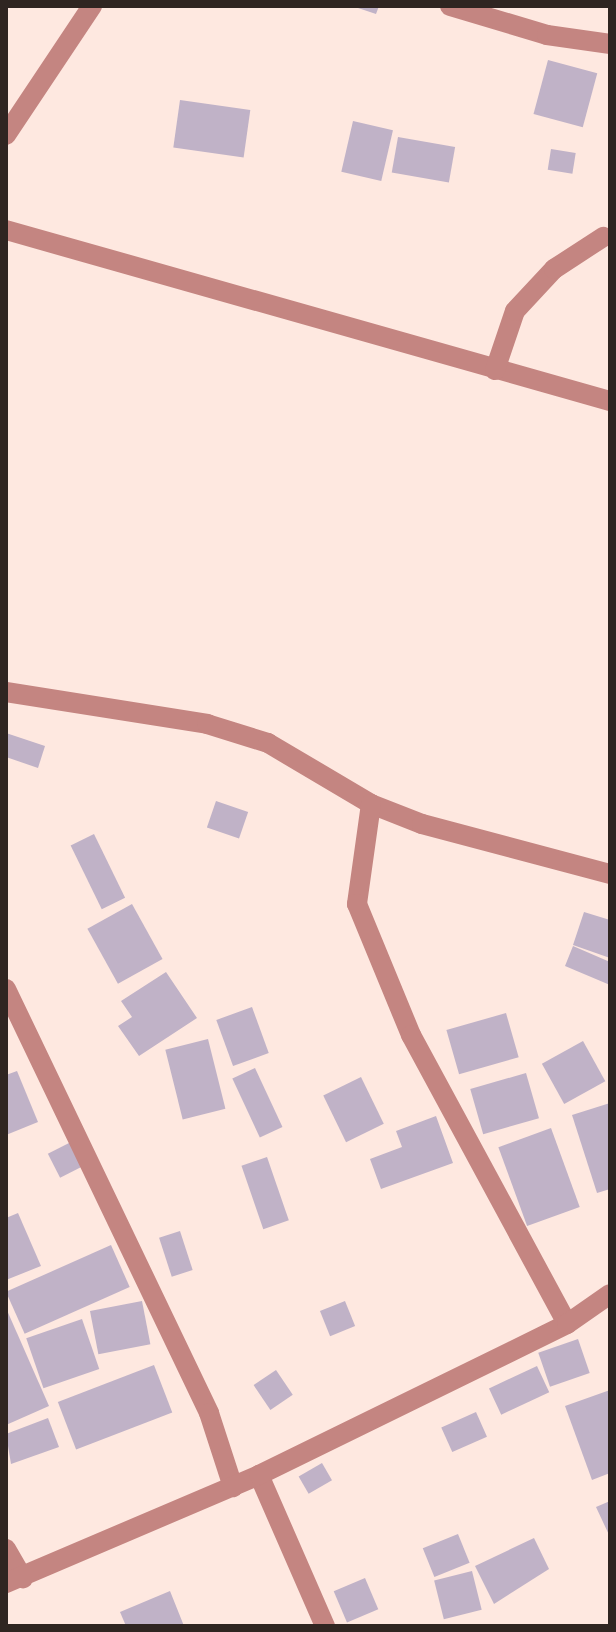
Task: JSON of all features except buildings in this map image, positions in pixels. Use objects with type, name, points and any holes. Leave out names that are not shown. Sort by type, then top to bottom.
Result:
[{"type":"street","points":[[6,135],[92,6]]},
{"type":"street","points":[[450,6],[547,35],[610,44]]},
{"type":"street","points":[[6,230],[610,401]]},
{"type":"street","points":[[495,370],[515,311],[554,269],[603,237]]},
{"type":"street","points":[[6,692],[207,724],[268,743],[371,804],[610,874]]},
{"type":"street","points":[[371,804],[357,904],[411,1035],[567,1324]]},
{"type":"street","points":[[6,989],[209,1413],[233,1487]]},
{"type":"street","points":[[6,1549],[14,1580],[259,1475],[567,1324],[610,1294]]},
{"type":"street","points":[[259,1475],[325,1626]]}]
